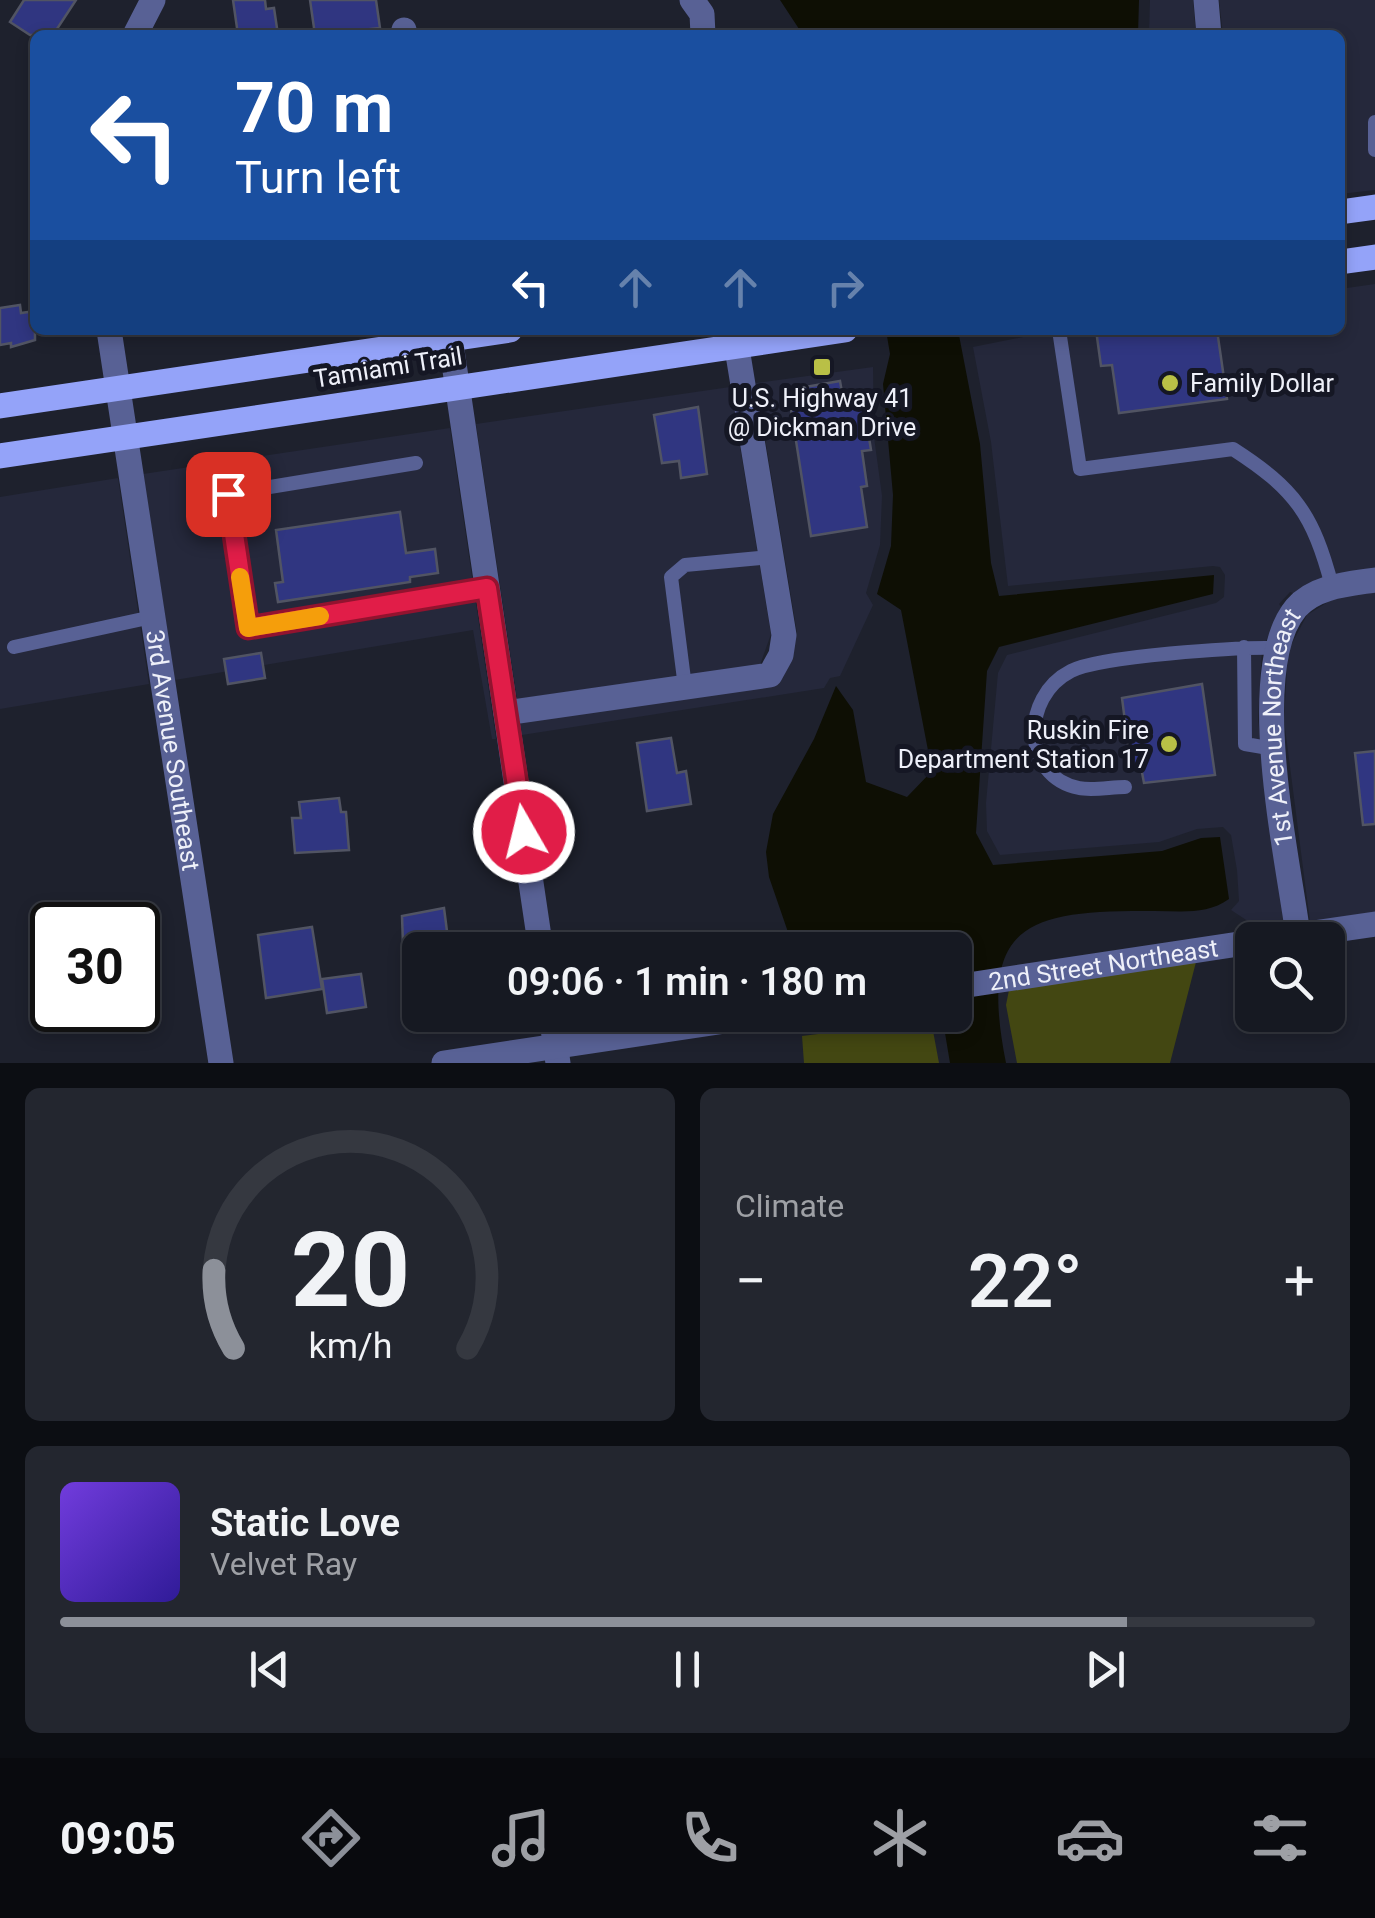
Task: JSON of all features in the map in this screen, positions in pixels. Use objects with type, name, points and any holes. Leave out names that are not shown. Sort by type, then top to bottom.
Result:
[{"type":"main road","points":[[1345,211],[1375,207]]},
{"type":"main road","points":[[1345,261],[1375,257]]},
{"type":"main road","name":"Tamiami Trail","points":[[0,406],[449,335]]},
{"type":"main road","name":"Tamiami Trail","points":[[0,456],[457,387],[735,338],[779,335]]},
{"type":"street","points":[[137,30],[153,0]]},
{"type":"street","points":[[692,0],[702,14],[703,30]]},
{"type":"street","points":[[1206,0],[1209,30]]},
{"type":"street","name":"3rd Avenue Southeast","points":[[110,335],[221,1063]]},
{"type":"street","points":[[449,335],[538,932]]},
{"type":"street","points":[[506,713],[770,675],[782,656],[784,635],[735,338]]},
{"type":"street","name":"1st Avenue Northeast","points":[[1296,922],[1270,721],[1276,648],[1297,607],[1332,586],[1375,580]]},
{"type":"street","points":[[1345,928],[1375,924]]},
{"type":"street","name":"2nd Street Northeast","points":[[972,984],[1235,945]]},
{"type":"street","points":[[444,1063],[557,1055],[677,1032]]},
{"type":"lane","points":[[1375,122],[1375,150]]},
{"type":"lane","points":[[1059,335],[1080,469],[1233,448],[1280,479],[1319,537],[1332,586]]},
{"type":"lane","points":[[416,463],[228,494],[248,628],[487,588]]},
{"type":"lane","points":[[685,687],[670,577],[685,565],[771,557]]},
{"type":"lane","points":[[14,648],[152,617]]},
{"type":"lane","points":[[1124,786],[1078,788],[1052,774],[1032,734],[1034,711],[1051,682],[1075,668],[1244,648],[1276,648]]},
{"type":"lane","points":[[1244,648],[1245,744],[1274,749]]},
{"type":"shaded area","points":[[780,0],[1139,0],[1138,30],[800,30]]},
{"type":"shaded area","points":[[1150,0],[1193,0],[1196,30],[1149,30]]},
{"type":"shaded area","points":[[1219,0],[1375,0],[1375,190],[1345,193],[1345,30],[1222,30]]},
{"type":"shaded area","points":[[1375,284],[1375,568],[1330,575],[1296,594],[1290,592],[1279,604],[1282,608],[1262,649],[1258,720],[1283,922],[1249,922],[1231,910],[1239,901],[1237,870],[1231,835],[1223,827],[1197,829],[1159,842],[1000,855],[987,831],[986,803],[998,673],[1007,655],[1216,603],[1224,597],[1225,575],[1220,567],[1213,566],[1008,586],[991,442],[973,347],[1033,335],[1345,335],[1345,288]]},
{"type":"shaded area","points":[[887,335],[959,335],[980,444],[991,563],[999,596],[1214,575],[1213,594],[999,647],[987,671],[976,833],[993,865],[1162,851],[1201,838],[1220,837],[1229,899],[1194,911],[1073,915],[1044,922],[1022,934],[1007,953],[999,980],[999,1016],[1006,1063],[950,1063],[945,1032],[972,1032],[972,932],[788,932],[769,877],[766,852],[773,814],[814,739],[836,686],[853,710],[866,782],[907,797],[932,771],[901,610],[877,594],[891,546],[893,495],[883,384],[890,354]]},
{"type":"shaded area","points":[[873,367],[874,437],[882,496],[880,545],[866,593],[873,605],[840,676],[830,678],[824,688],[522,735],[520,722],[783,678],[797,633],[756,383]]},
{"type":"shaded area","points":[[730,387],[771,634],[760,665],[517,699],[476,424]]},
{"type":"shaded area","points":[[450,428],[496,739],[492,739],[473,630],[175,680],[143,474]]},
{"type":"shaded area","points":[[118,478],[149,684],[0,709],[0,497]]},
{"type":"shaded area","points":[[1375,592],[1375,912],[1310,922],[1284,720],[1288,651],[1307,615],[1336,597]]},
{"type":"green space","points":[[1196,962],[1170,1063],[1017,1063],[1006,1005],[1009,990]]},
{"type":"green space","points":[[834,1032],[933,1032],[939,1063],[804,1063],[802,1036]]},
{"type":"building","points":[[24,0],[76,0],[56,30],[30,30],[30,35],[10,22]]},
{"type":"building","points":[[233,0],[265,0],[266,9],[274,8],[277,30],[237,30]]},
{"type":"building","points":[[310,0],[376,0],[380,28],[314,30]]},
{"type":"building","points":[[20,305],[21,313],[30,312],[30,335],[35,335],[35,340],[11,347],[11,343],[0,345],[0,308]]},
{"type":"building","name":"Family Dollar","points":[[1097,335],[1218,335],[1227,399],[1119,413],[1112,365],[1101,366]]},
{"type":"building","points":[[840,381],[844,404],[863,401],[871,450],[862,451],[867,486],[861,487],[867,527],[811,536],[788,390]]},
{"type":"building","points":[[698,407],[707,474],[681,478],[679,461],[662,463],[654,415]]},
{"type":"building","points":[[400,512],[406,553],[435,549],[438,573],[410,577],[410,582],[278,602],[275,583],[283,582],[276,530]]},
{"type":"building","points":[[261,653],[265,678],[228,684],[224,659]]},
{"type":"building","name":"Ruskin Fire Department Station 17","points":[[1202,684],[1215,775],[1144,783],[1141,767],[1131,768],[1122,698]]},
{"type":"building","points":[[671,738],[677,773],[686,771],[691,804],[647,811],[637,743]]},
{"type":"building","points":[[1375,751],[1375,824],[1363,825],[1355,753]]},
{"type":"building","points":[[339,798],[341,812],[346,812],[349,850],[295,853],[292,818],[301,818],[299,802]]},
{"type":"building","points":[[444,908],[447,932],[403,932],[402,916]]},
{"type":"building","points":[[312,927],[322,989],[266,998],[258,935]]},
{"type":"building","points":[[361,974],[366,1007],[327,1013],[322,979]]},
{"type":"slow traffic","points":[[240,577],[248,628],[320,616]]},
{"type":"place","name":"U.S. Highway 41 @ Dickman Drive","points":[[822,367]]},
{"type":"place","name":"Family Dollar","points":[[1170,383]]},
{"type":"place","name":"Ruskin Fire Department Station 17","points":[[1169,744]]},
{"type":"route","points":[[228,494],[248,628],[487,588],[524,832]]}]
